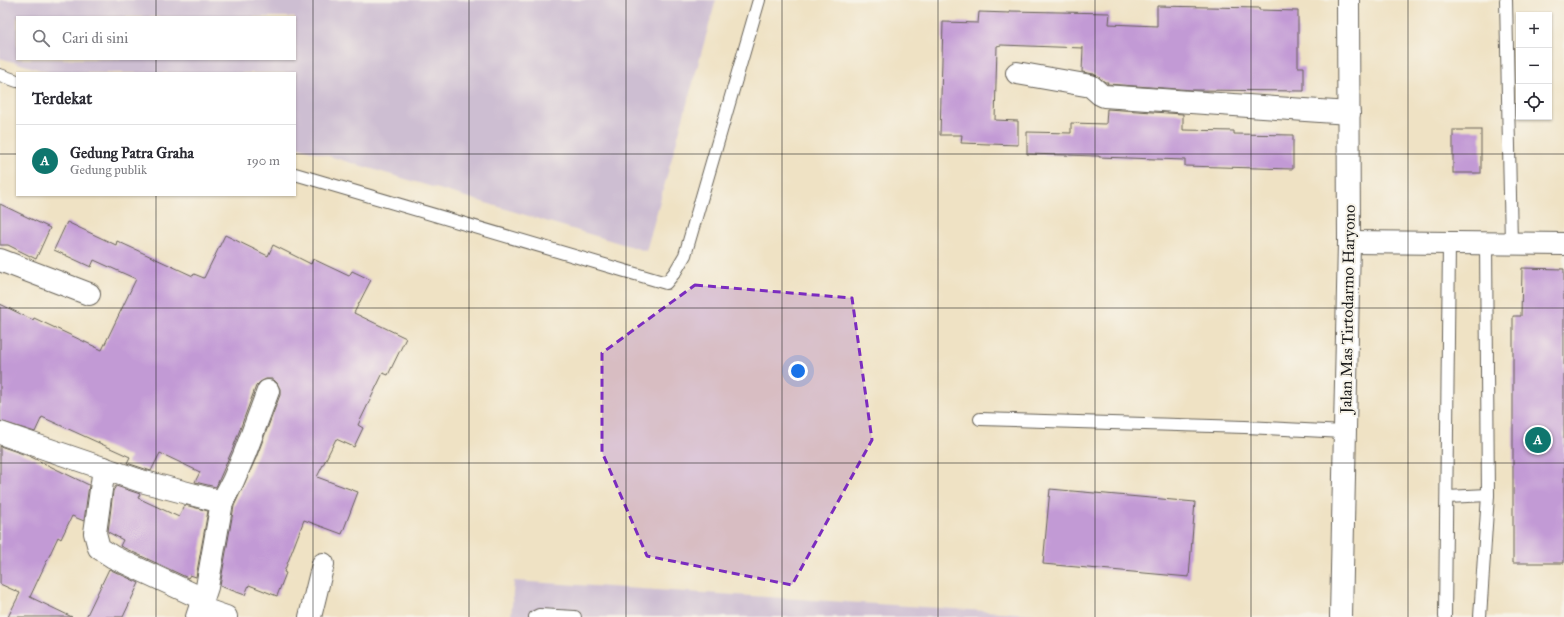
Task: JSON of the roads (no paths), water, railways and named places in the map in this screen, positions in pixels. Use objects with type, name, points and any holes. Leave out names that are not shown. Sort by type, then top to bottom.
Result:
[{"type":"main road","name":"Jalan Mas Tirtodarmo Haryono","points":[[1341,617],[1349,242],[1348,0]]},
{"type":"main road","points":[[1018,73],[1091,86],[1104,96],[1349,113]]},
{"type":"main road","points":[[1349,242],[1564,244]]},
{"type":"main road","points":[[0,260],[89,294]]},
{"type":"main road","points":[[200,608],[207,587],[212,563],[222,502],[245,453],[268,391]]},
{"type":"main road","points":[[0,433],[141,481],[222,502]]},
{"type":"main road","points":[[104,468],[95,534],[99,548],[113,558],[200,608],[226,617]]},
{"type":"main road","points":[[310,617],[323,564]]},
{"type":"lane","points":[[296,174],[666,282],[675,272],[684,255],[759,0]]},
{"type":"lane","points":[[1506,0],[1511,244]]},
{"type":"lane","points":[[0,75],[16,81]]},
{"type":"lane","points":[[1445,617],[1449,244]]},
{"type":"lane","points":[[1480,617],[1488,495],[1486,244]]},
{"type":"lane","points":[[980,419],[1245,427],[1344,432]]},
{"type":"lane","points":[[1447,497],[1488,495]]},
{"type":"lane","points":[[536,617],[539,615],[575,617]]},
{"type":"place","name":"Gedung Patra Graha","points":[[1538,440]]}]
